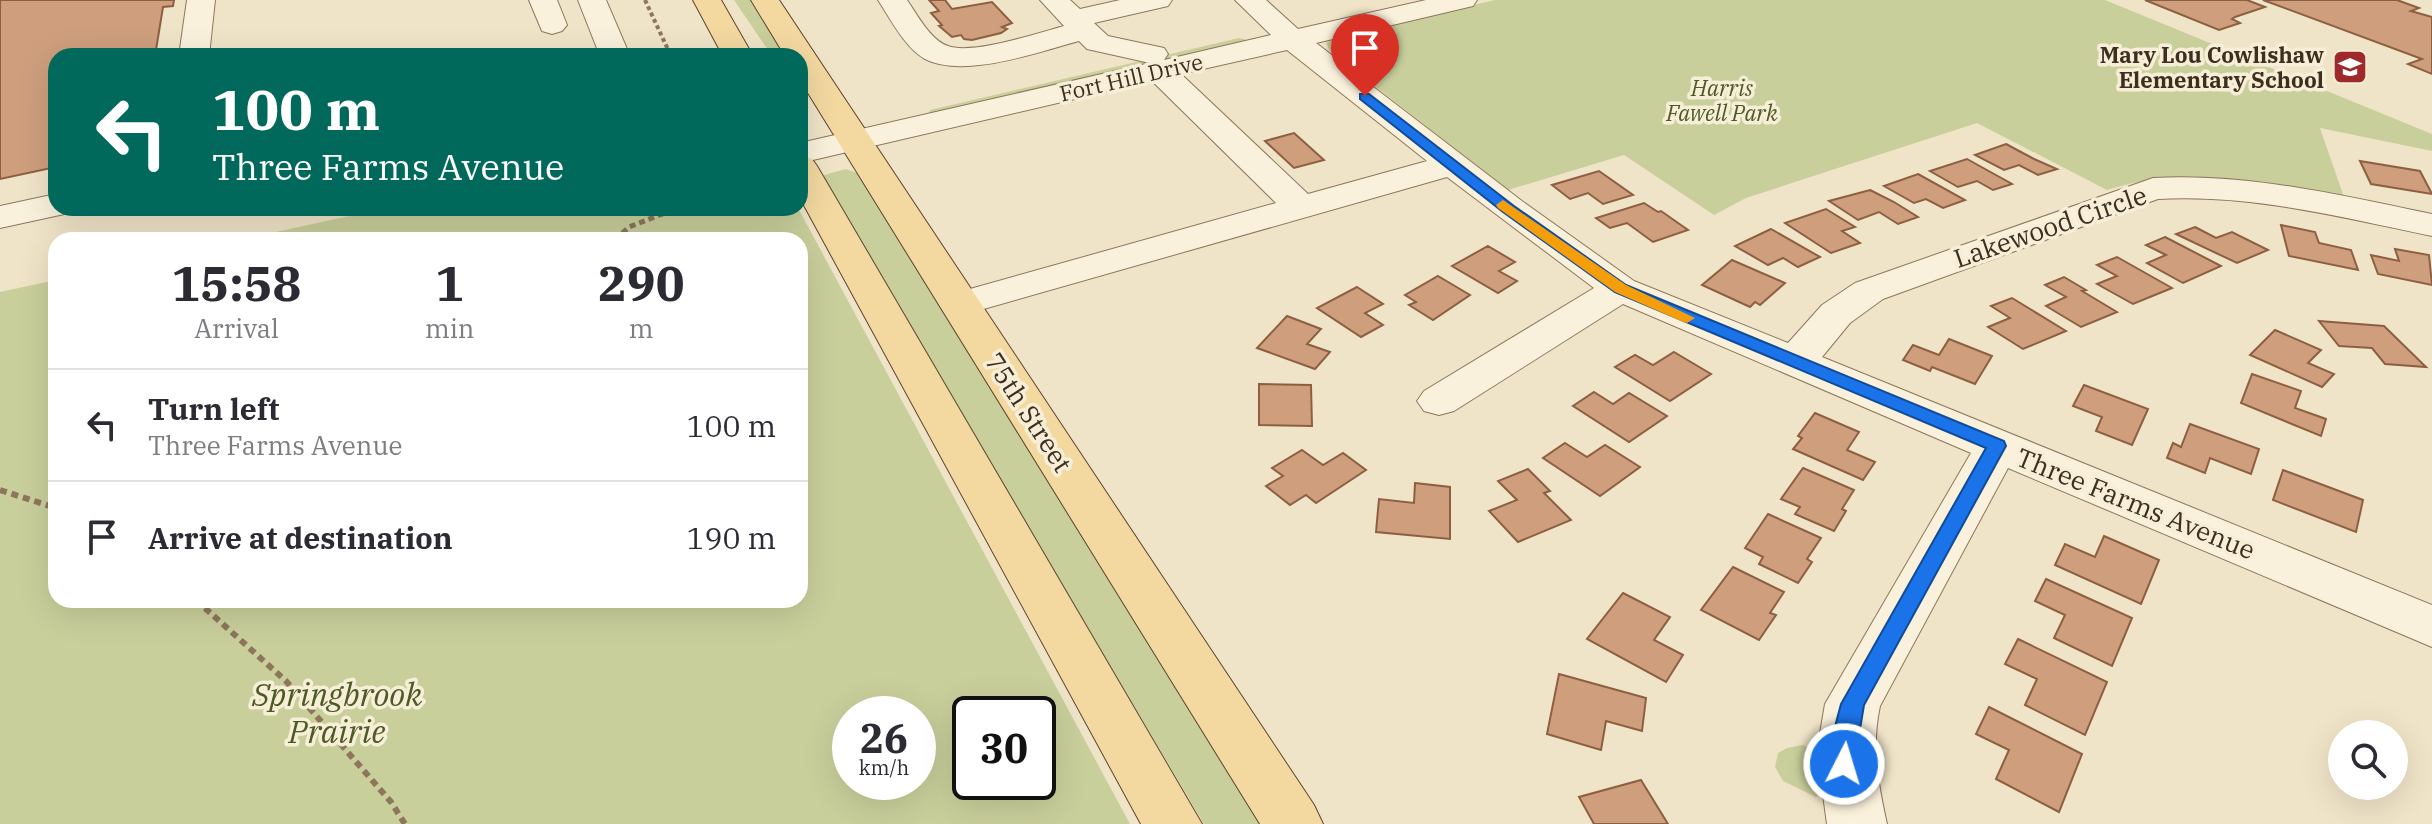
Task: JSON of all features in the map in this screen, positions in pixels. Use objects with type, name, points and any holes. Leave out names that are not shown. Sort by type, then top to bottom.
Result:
[{"type":"main road","points":[[707,0],[734,48]]},
{"type":"main road","name":"75th Street","points":[[765,0],[796,48]]},
{"type":"main road","name":"75th Street","points":[[808,68],[1293,824]]},
{"type":"main road","points":[[808,180],[1172,824]]},
{"type":"street","points":[[195,48],[201,0]]},
{"type":"street","points":[[592,0],[612,48]]},
{"type":"street","points":[[898,1],[934,52],[948,58],[968,57],[1158,0]]},
{"type":"street","name":"Fort Hill Drive","points":[[808,133],[849,132],[1155,62],[1272,22],[1391,0]]},
{"type":"street","name":"Fort Hill Drive","points":[[1272,22],[1463,0]]},
{"type":"street","name":"Three Farms Avenue","points":[[1272,22],[1452,165],[1620,289],[2432,627]]},
{"type":"street","points":[[1078,23],[1155,62],[1301,207]]},
{"type":"street","points":[[1078,23],[1082,70]]},
{"type":"street","name":"Fort Hill Drive","points":[[808,150],[849,132],[1082,70],[1155,62]]},
{"type":"street","points":[[959,304],[1452,165]]},
{"type":"street","name":"Lakewood Circle","points":[[1795,362],[1836,314],[1869,291],[2153,189],[2203,186],[2239,189],[2432,225]]},
{"type":"street","points":[[0,217],[48,207]]},
{"type":"street","points":[[1439,401],[1620,289]]},
{"type":"street","points":[[1857,824],[1844,764],[1844,738],[1853,704],[1997,446]]},
{"type":"path","points":[[645,0],[667,48]]},
{"type":"path","points":[[624,232],[657,216]]},
{"type":"path","points":[[0,490],[48,505]]},
{"type":"path","points":[[205,608],[286,681],[391,802],[405,824]]},
{"type":"green space","points":[[734,0],[751,0],[781,48],[767,48]]},
{"type":"green space","name":"Harris Fawell Park","points":[[1495,0],[2105,0],[2432,134],[2432,151],[2320,128],[2345,200],[2226,179],[2167,178],[2107,190],[1977,123],[1746,198],[1714,215],[1624,155],[1508,190],[1330,51],[1326,43],[1340,36]]},
{"type":"green space","points":[[1239,38],[1248,40],[928,114],[930,110]]},
{"type":"green space","points":[[846,169],[857,173],[1265,824],[1204,824],[823,181],[824,175]]},
{"type":"green space","name":"Springbrook Prairie","points":[[349,216],[802,216],[1130,824],[0,824],[0,292],[48,282],[48,608],[808,608],[808,232],[276,232]]},
{"type":"green space","points":[[1802,745],[1814,752],[1820,763],[1823,793],[1816,797],[1783,781],[1775,767],[1778,753]]},
{"type":"building","points":[[0,0],[174,0],[173,6],[163,7],[156,48],[48,48],[48,169],[0,179]]},
{"type":"building","points":[[929,0],[945,0],[952,9],[992,2],[1012,23],[1002,27],[1007,29],[1001,33],[972,40],[964,39],[961,35],[952,37],[939,26],[942,25],[931,13],[939,11]]},
{"type":"building","points":[[2145,0],[2247,0],[2265,7],[2235,17],[2232,19],[2240,23],[2219,30]]},
{"type":"building","points":[[2263,0],[2397,0],[2419,8],[2411,11],[2432,17],[2432,74],[2408,64],[2422,59]]},
{"type":"building","points":[[1294,133],[1324,160],[1294,168],[1265,141]]},
{"type":"building","points":[[2006,144],[2057,169],[2038,175],[2019,165],[2004,170],[1975,155]]},
{"type":"building","points":[[1967,159],[2012,184],[1993,190],[1977,181],[1958,187],[1930,171]]},
{"type":"building","points":[[2360,161],[2420,171],[2432,194],[2371,184]]},
{"type":"building","points":[[1599,171],[1633,195],[1603,204],[1588,193],[1570,199],[1552,185]]},
{"type":"building","points":[[1918,174],[1965,200],[1943,208],[1926,199],[1914,203],[1884,186]]},
{"type":"building","points":[[1870,190],[1918,217],[1898,224],[1879,212],[1858,220],[1829,201]]},
{"type":"building","points":[[1644,203],[1688,230],[1653,242],[1627,223],[1610,228],[1596,218]]},
{"type":"building","points":[[1826,209],[1855,227],[1842,231],[1860,243],[1831,253],[1785,223]]},
{"type":"building","points":[[2281,225],[2315,232],[2319,243],[2351,250],[2358,270],[2289,256]]},
{"type":"building","points":[[2195,227],[2216,238],[2232,232],[2268,250],[2237,263],[2176,234]]},
{"type":"building","points":[[1771,229],[1820,257],[1798,267],[1783,258],[1768,265],[1735,246]]},
{"type":"building","points":[[2165,237],[2221,266],[2183,283],[2147,263],[2166,255],[2146,245]]},
{"type":"building","points":[[1488,246],[1515,262],[1499,271],[1517,281],[1498,293],[1452,266]]},
{"type":"building","points":[[2395,249],[2429,255],[2432,285],[2378,274],[2371,255],[2399,261]]},
{"type":"building","points":[[2117,257],[2172,288],[2133,304],[2097,284],[2117,276],[2097,265]]},
{"type":"building","points":[[1732,260],[1785,283],[1760,305],[1755,302],[1750,307],[1702,285]]},
{"type":"building","points":[[1438,276],[1470,295],[1433,320],[1409,305],[1416,302],[1405,295]]},
{"type":"building","points":[[2064,277],[2117,312],[2081,327],[2046,306],[2066,297],[2045,285]]},
{"type":"building","points":[[1357,287],[1383,304],[1365,313],[1383,325],[1361,337],[1317,308]]},
{"type":"building","points":[[2012,298],[2066,331],[2023,349],[1988,327],[2010,318],[1991,306]]},
{"type":"building","points":[[1287,316],[1321,329],[1307,344],[1330,352],[1315,369],[1257,348]]},
{"type":"building","points":[[2319,321],[2384,326],[2426,367],[2385,364],[2372,348],[2339,346]]},
{"type":"building","points":[[2275,330],[2321,350],[2308,363],[2334,374],[2322,387],[2250,355]]},
{"type":"building","points":[[1949,339],[1992,356],[1975,384],[1932,367],[1930,371],[1903,360],[1913,345],[1939,355]]},
{"type":"building","points":[[1674,352],[1711,374],[1670,401],[1615,367],[1635,355],[1653,365]]},
{"type":"building","points":[[2252,374],[2301,391],[2295,408],[2326,419],[2321,436],[2241,403]]},
{"type":"building","points":[[1259,384],[1311,385],[1312,426],[1259,425]]},
{"type":"building","points":[[2084,385],[2148,409],[2132,445],[2096,431],[2102,417],[2073,406]]},
{"type":"building","points":[[1594,392],[1613,404],[1629,393],[1667,416],[1629,442],[1573,406]]},
{"type":"building","points":[[1815,413],[1859,432],[1847,450],[1875,462],[1863,480],[1793,449],[1802,438],[1798,436]]},
{"type":"building","points":[[2190,424],[2259,449],[2251,474],[2210,458],[2205,473],[2167,458],[2173,443],[2181,447]]},
{"type":"building","points":[[1565,443],[1587,457],[1605,445],[1640,467],[1600,496],[1543,458]]},
{"type":"building","points":[[1302,450],[1323,465],[1343,453],[1366,470],[1316,503],[1306,495],[1290,505],[1266,486],[1283,476],[1272,468]]},
{"type":"building","points":[[1803,468],[1854,490],[1842,509],[1846,511],[1834,531],[1795,514],[1800,507],[1781,499]]},
{"type":"building","points":[[1528,469],[1550,491],[1544,493],[1571,520],[1518,542],[1489,511],[1517,500],[1498,481]]},
{"type":"building","points":[[2283,470],[2363,500],[2356,532],[2273,500]]},
{"type":"building","points":[[1415,483],[1450,487],[1450,539],[1376,532],[1379,499],[1414,503]]},
{"type":"building","points":[[1768,514],[1821,538],[1807,559],[1812,562],[1798,583],[1759,564],[1763,557],[1745,548]]},
{"type":"building","points":[[2104,536],[2159,560],[2141,604],[2055,565],[2065,544],[2095,557]]},
{"type":"building","points":[[1733,567],[1784,592],[1770,613],[1776,615],[1759,640],[1701,610]]},
{"type":"building","points":[[2046,579],[2132,618],[2112,666],[2054,638],[2065,615],[2035,601]]},
{"type":"building","points":[[1623,593],[1670,617],[1654,640],[1683,655],[1666,682],[1587,639]]},
{"type":"building","points":[[2018,639],[2107,682],[2085,735],[2025,705],[2037,679],[2005,664]]},
{"type":"building","points":[[1559,674],[1646,698],[1642,731],[1606,721],[1601,750],[1547,734]]},
{"type":"building","points":[[1989,707],[2082,754],[2059,812],[1996,779],[2009,750],[1976,734]]},
{"type":"building","points":[[1641,780],[1668,824],[1594,824],[1579,797]]},
{"type":"slow traffic","points":[[1503,205],[1620,289],[1687,318]]},
{"type":"place","name":"Mary Lou Cowlishaw Elementary School","points":[[2350,67]]},
{"type":"route","points":[[1365,96],[1509,209],[1620,289],[1997,446],[1896,622],[1853,704],[1844,738],[1844,764]]}]
